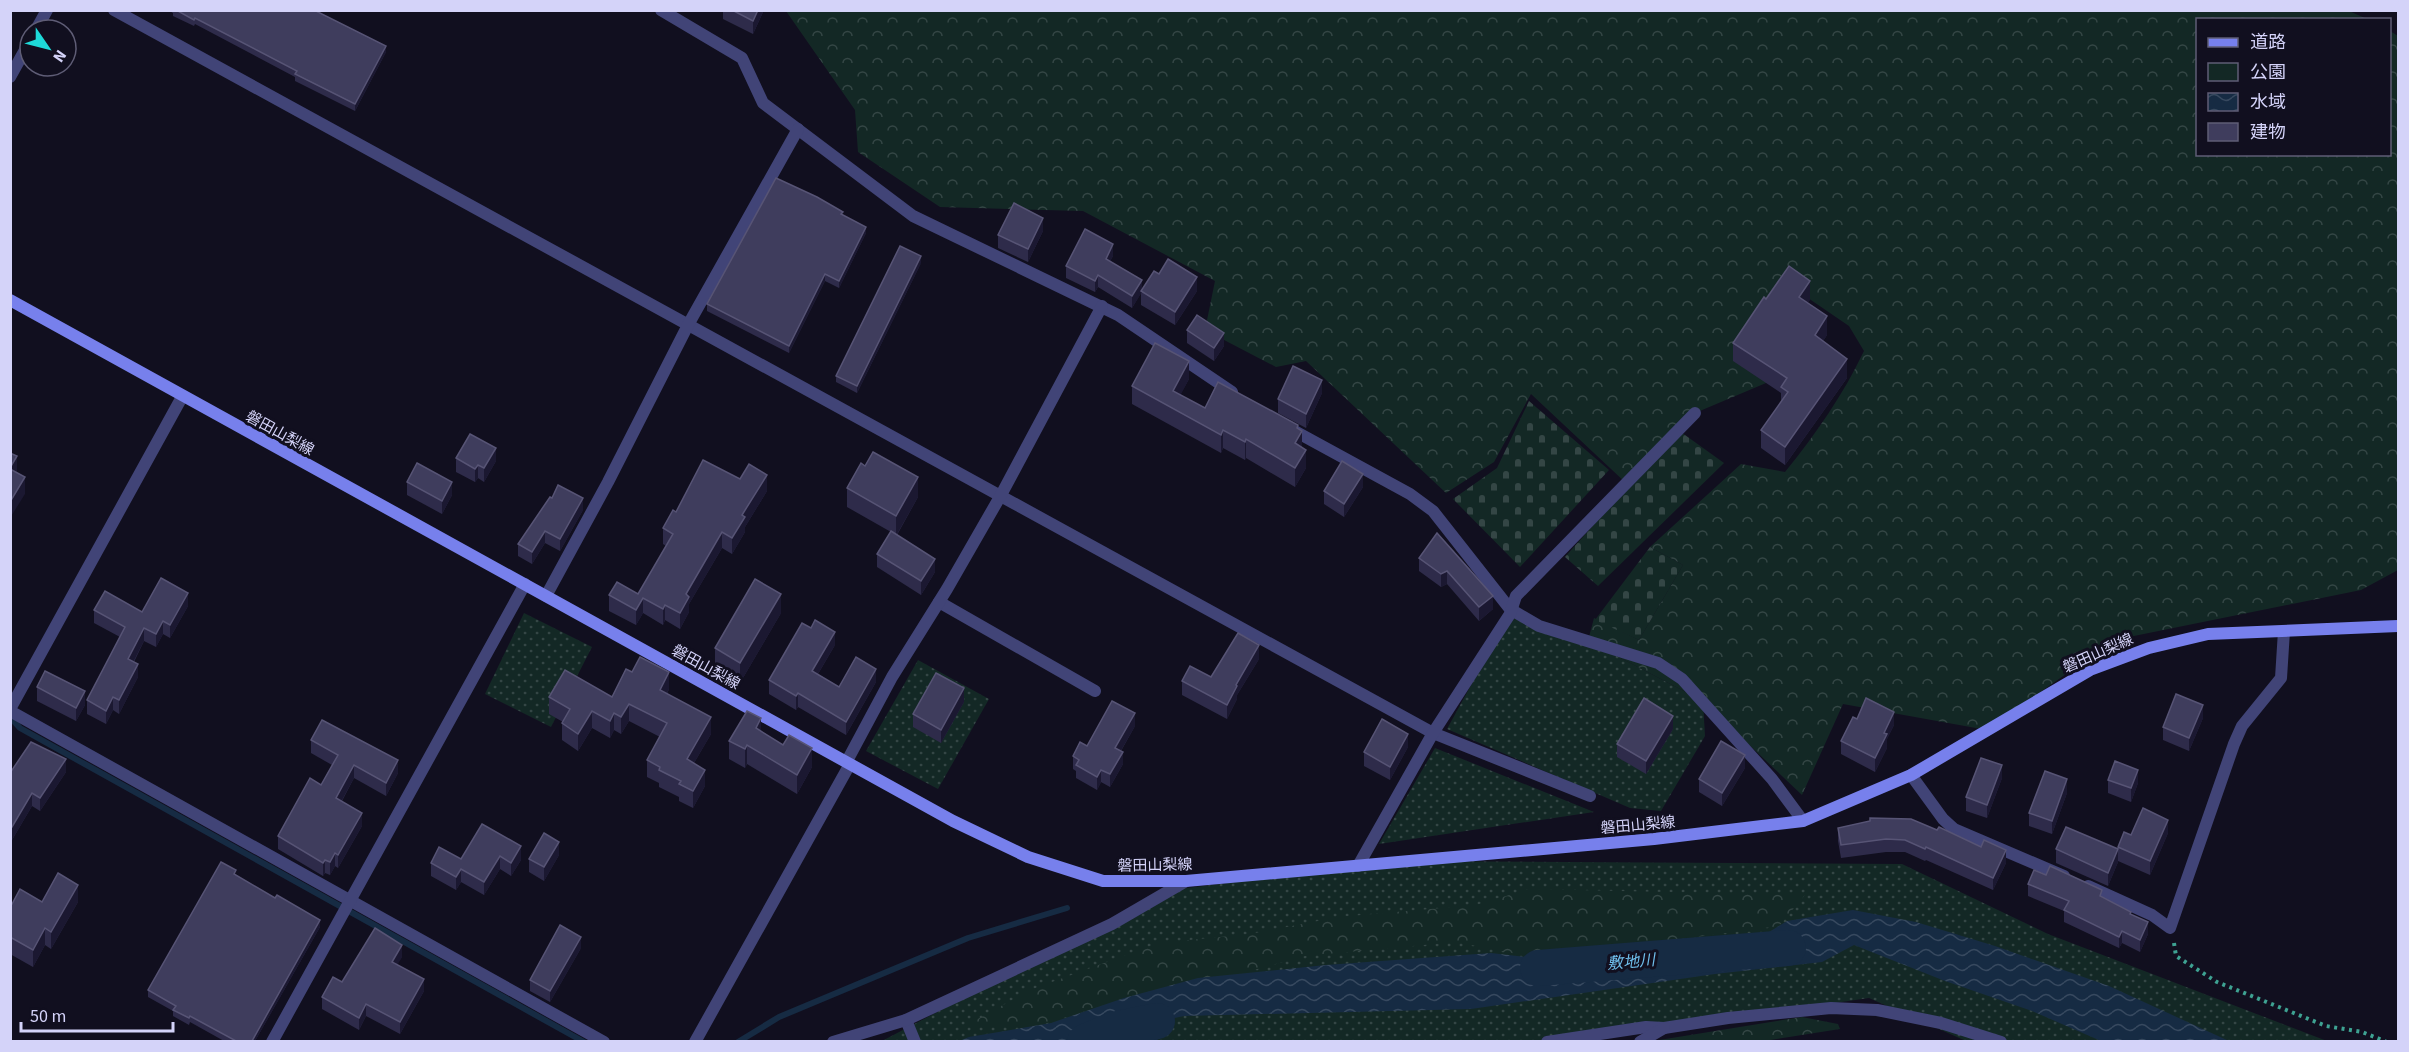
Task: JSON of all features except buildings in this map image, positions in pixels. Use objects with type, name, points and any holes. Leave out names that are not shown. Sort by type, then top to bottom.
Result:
[{"type":"main road","name":"磐田山梨線","points":[[10,300],[953,821],[1028,857],[1103,881],[1186,881],[1654,839],[1803,821],[1911,775],[2090,670],[2149,648],[2208,634],[2398,626]]},
{"type":"street","points":[[114,10],[1433,733],[1590,796]]},
{"type":"street","points":[[661,10],[742,58],[763,103],[913,216],[1102,306],[1245,401]]},
{"type":"street","points":[[10,77],[18,63]]},
{"type":"street","points":[[546,596],[608,482],[688,325],[798,129]]},
{"type":"street","points":[[695,1041],[849,763],[892,677],[939,603],[1001,495],[1102,306]]},
{"type":"street","points":[[182,397],[14,692],[10,710],[604,1041]]},
{"type":"street","points":[[1358,866],[1433,733],[1510,614],[1516,596],[1695,413]]},
{"type":"street","points":[[1274,420],[1410,494],[1433,511],[1510,609],[1539,626],[1658,663],[1682,679],[1772,780],[1803,821]]},
{"type":"street","points":[[272,1041],[525,584]]},
{"type":"street","points":[[939,603],[1095,691]]},
{"type":"street","points":[[1911,775],[1943,819],[1954,829],[2017,854],[2152,915],[2170,928],[2234,744],[2242,726],[2281,678],[2284,631]]},
{"type":"street","points":[[833,1041],[906,1020],[1112,924],[1186,881]]},
{"type":"street","points":[[1547,1041],[1646,1028],[1664,1028],[1728,1017],[1831,1008],[1878,1010],[1941,1023],[2001,1041]]},
{"type":"street","points":[[906,1020],[913,1037]]},
{"type":"street","points":[[857,1041],[883,1026]]},
{"type":"street","points":[[1640,1041],[1664,1028]]},
{"type":"path","points":[[2170,928],[2176,956],[2217,982],[2326,1026],[2362,1032],[2387,1041]]},
{"type":"green space","points":[[786,11],[2349,11],[2365,18],[2196,18],[2196,156],[2391,156],[2391,32],[2398,36],[2398,570],[2361,590],[2114,640],[1987,730],[1843,704],[1802,795],[1703,701],[1588,641],[1594,618],[1639,640],[1683,565],[1650,547],[1741,464],[1785,472],[1828,414],[1864,351],[1849,326],[1789,285],[1766,383],[1695,413],[1626,483],[1531,394],[1494,462],[1446,493],[1306,361],[1276,367],[1205,330],[1215,281],[1083,211],[940,207],[858,152],[855,110]]},
{"type":"green space","points":[[1529,401],[1609,470],[1520,567],[1453,499],[1497,468]]},
{"type":"green space","points":[[1678,430],[1724,463],[1598,586],[1565,557]]},
{"type":"green space","points":[[1650,547],[1683,565],[1639,640],[1595,620]]},
{"type":"green space","points":[[524,613],[592,647],[551,727],[485,694]]},
{"type":"green space","points":[[1510,614],[1588,641],[1703,701],[1705,736],[1661,811],[1630,808],[1447,729]]},
{"type":"green space","points":[[918,660],[989,699],[938,789],[866,751]]},
{"type":"green space","points":[[1435,748],[1594,812],[1379,844]]},
{"type":"green space","points":[[1411,861],[1902,864],[2048,934],[2327,1041],[1966,1041],[1869,998],[1567,1042],[880,1042],[1170,890]]},
{"type":"green space","points":[[1529,889],[1805,895],[1779,926],[1538,958],[1456,942],[1305,956],[1239,974],[1150,991],[1041,1025],[965,1026],[1030,990],[1159,943],[1250,934],[1338,917],[1476,905]]},
{"type":"green space","points":[[1802,1017],[1838,1024],[1840,1029],[1764,1041],[1647,1042]]},
{"type":"water","points":[[1853,910],[1916,922],[1995,946],[2109,986],[2229,1041],[2101,1041],[2032,1011],[1945,981],[1854,945],[1822,962],[1715,974],[1471,1009],[1184,1016],[1113,1031],[1085,1041],[959,1041],[969,1037],[1051,1023],[1124,998],[1198,978],[1326,965],[1491,953],[1585,964],[1738,951],[1787,921]]},
{"type":"waterway","points":[[10,717],[20,728],[584,1042]]},
{"type":"waterway","points":[[738,1042],[779,1017],[968,938],[1067,908]]},
{"type":"waterway","name":"敷地川","points":[[1538,968],[1788,948]]},
{"type":"waterway","name":"敷地川","points":[[1085,1042],[1113,1030],[1157,1021]]},
{"type":"waterway","points":[[1152,1022],[1155,1042]]}]
